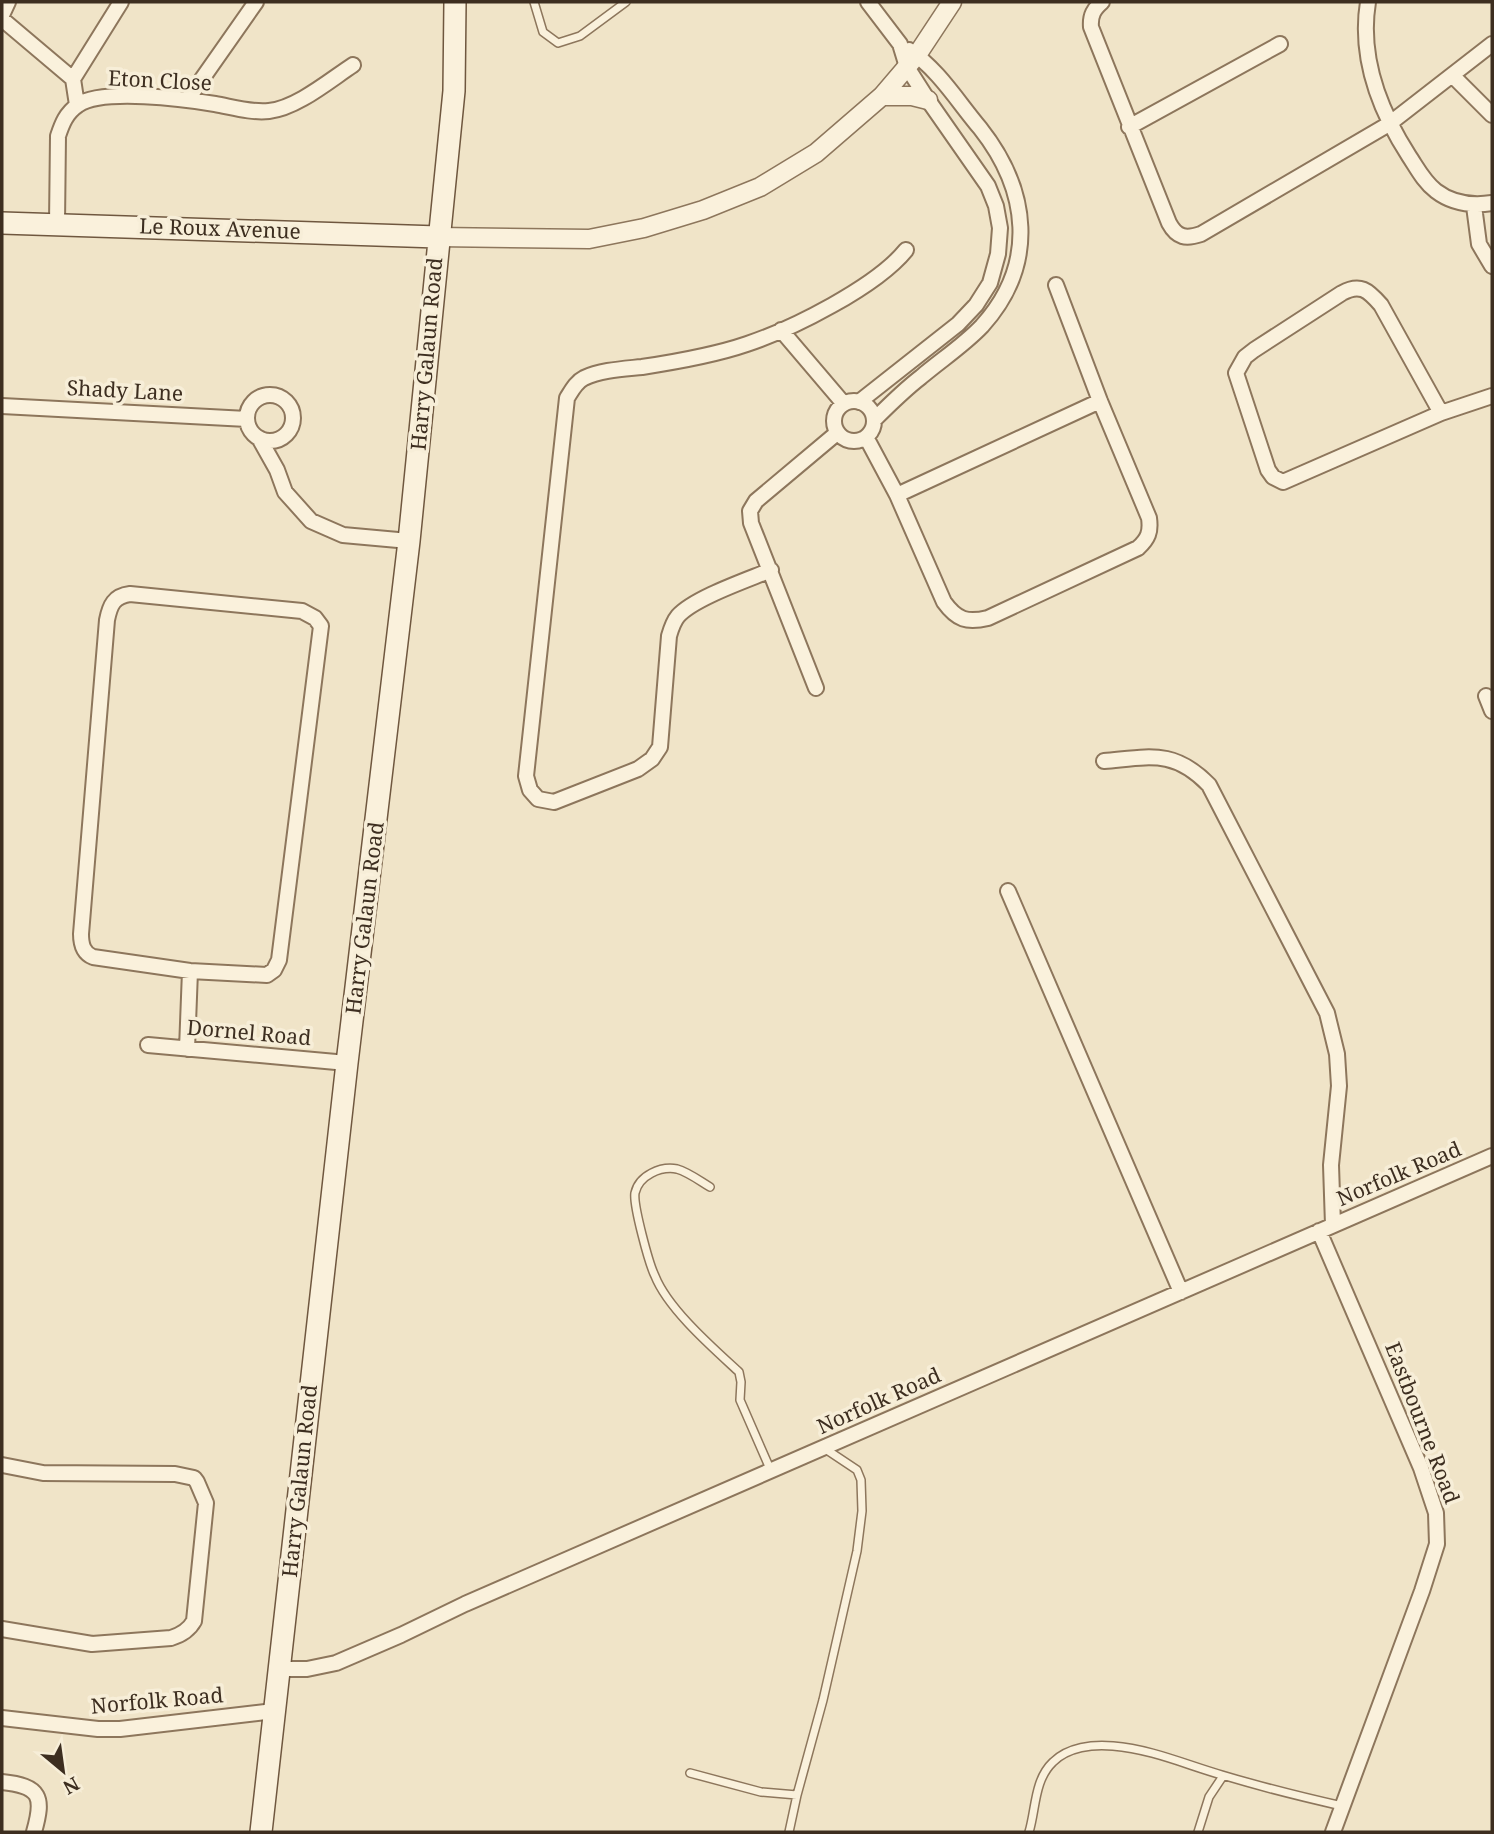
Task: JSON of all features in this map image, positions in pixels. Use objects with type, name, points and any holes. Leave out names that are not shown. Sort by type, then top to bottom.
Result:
[{"type":"main road","name":"Harry Galaun Road","points":[[261,1832],[347,1063],[409,541],[454,91],[455,2]]},
{"type":"main road","name":"Le Roux Avenue","points":[[2,223],[438,237]]},
{"type":"street","points":[[8,2],[2,17],[73,79]]},
{"type":"street","points":[[57,223],[58,136],[62,123],[77,106],[73,79],[121,2]]},
{"type":"street","points":[[188,99],[256,2]]},
{"type":"street","points":[[781,330],[852,403],[869,408],[874,420],[873,426],[866,437],[854,442],[837,433],[834,420],[839,408],[852,403],[958,324],[975,306],[989,283],[998,254],[1000,228],[996,206],[988,186],[928,100],[912,61],[868,2]]},
{"type":"street","points":[[438,237],[589,239],[644,228],[703,210],[760,187],[816,153],[882,96],[912,61],[952,2]]},
{"type":"street","points":[[1102,2],[1090,18],[1091,27],[1168,223],[1177,235],[1184,238],[1201,234],[1390,124],[1492,44]]},
{"type":"street","points":[[1368,2],[1366,42],[1377,94],[1390,124],[1421,174],[1435,190],[1460,203],[1474,206],[1492,203]]},
{"type":"street","points":[[1129,127],[1280,44]]},
{"type":"street","points":[[874,420],[981,327],[999,305],[1013,274],[1021,246],[1019,207],[1011,178],[992,144],[938,77],[912,61]]},
{"type":"street","name":"Eton Close","points":[[77,106],[89,99],[102,97],[188,99],[253,111],[269,111],[292,104],[354,65]]},
{"type":"street","points":[[1453,76],[1492,115]]},
{"type":"street","points":[[882,96],[912,96],[928,100]]},
{"type":"street","points":[[957,144],[980,128]]},
{"type":"street","points":[[1474,206],[1479,244],[1492,266]]},
{"type":"street","points":[[771,570],[694,604],[674,622],[669,636],[660,747],[652,759],[638,768],[554,802],[537,799],[530,790],[526,776],[567,398],[574,386],[586,377],[746,345],[809,317],[881,275],[895,264],[906,250]]},
{"type":"street","points":[[866,437],[897,495],[944,602],[953,615],[972,622],[1000,612],[1138,548],[1147,540],[1149,518],[1100,401],[1056,285]]},
{"type":"street","points":[[1441,413],[1381,305],[1363,288],[1351,288],[1342,293],[1254,350],[1245,357],[1236,373],[1268,470],[1278,481],[1291,480],[1441,413],[1492,396]]},
{"type":"street","points":[[259,438],[272,440],[288,432],[293,417],[283,399],[269,395],[256,400],[251,405],[247,419],[277,470],[285,492],[311,521],[343,535],[409,541]]},
{"type":"street","points":[[897,495],[1100,401]]},
{"type":"street","name":"Shady Lane","points":[[2,406],[247,419]]},
{"type":"street","points":[[816,688],[751,523],[750,511],[752,505],[837,433]]},
{"type":"street","points":[[277,470],[282,437]]},
{"type":"street","points":[[122,595],[292,610],[306,613],[321,625],[278,964],[267,975],[190,971],[93,957],[86,953],[81,940],[107,620],[111,605],[122,595]]},
{"type":"street","points":[[1486,696],[1492,711]]},
{"type":"street","points":[[1104,761],[1153,757],[1177,760],[1196,772],[1209,785],[1327,1013],[1337,1054],[1339,1086],[1326,1228]]},
{"type":"street","points":[[1008,891],[1181,1292]]},
{"type":"street","points":[[187,1048],[190,971]]},
{"type":"street","name":"Dornel Road","points":[[148,1045],[347,1063]]},
{"type":"street","name":"Norfolk Road","points":[[279,1669],[307,1669],[336,1663],[1492,1156]]},
{"type":"street","name":"Eastbourne Road","points":[[1326,1228],[1421,1468],[1438,1525],[1437,1544],[1422,1591],[1333,1832]]},
{"type":"street","points":[[2,1465],[43,1473],[175,1474],[194,1478],[206,1503],[194,1621],[178,1636],[92,1644],[2,1629]]},
{"type":"street","name":"Norfolk Road","points":[[2,1718],[120,1729],[274,1711]]},
{"type":"street","points":[[2,1782],[25,1786],[37,1796],[40,1807],[34,1832]]},
{"type":"lane","points":[[534,2],[543,32],[558,43],[580,36],[626,2]]},
{"type":"lane","points":[[710,1187],[680,1170],[662,1168],[644,1178],[635,1194],[638,1218],[655,1278],[681,1315],[739,1372],[740,1400],[771,1471]]},
{"type":"lane","points":[[789,1832],[857,1551],[862,1511],[861,1480],[857,1470],[823,1448]]},
{"type":"lane","points":[[1030,1832],[1042,1775],[1053,1762],[1069,1751],[1084,1747],[1112,1746],[1144,1751],[1295,1796],[1342,1806]]},
{"type":"lane","points":[[690,1773],[761,1792],[797,1795]]},
{"type":"lane","points":[[1198,1832],[1209,1797],[1223,1776]]}]
